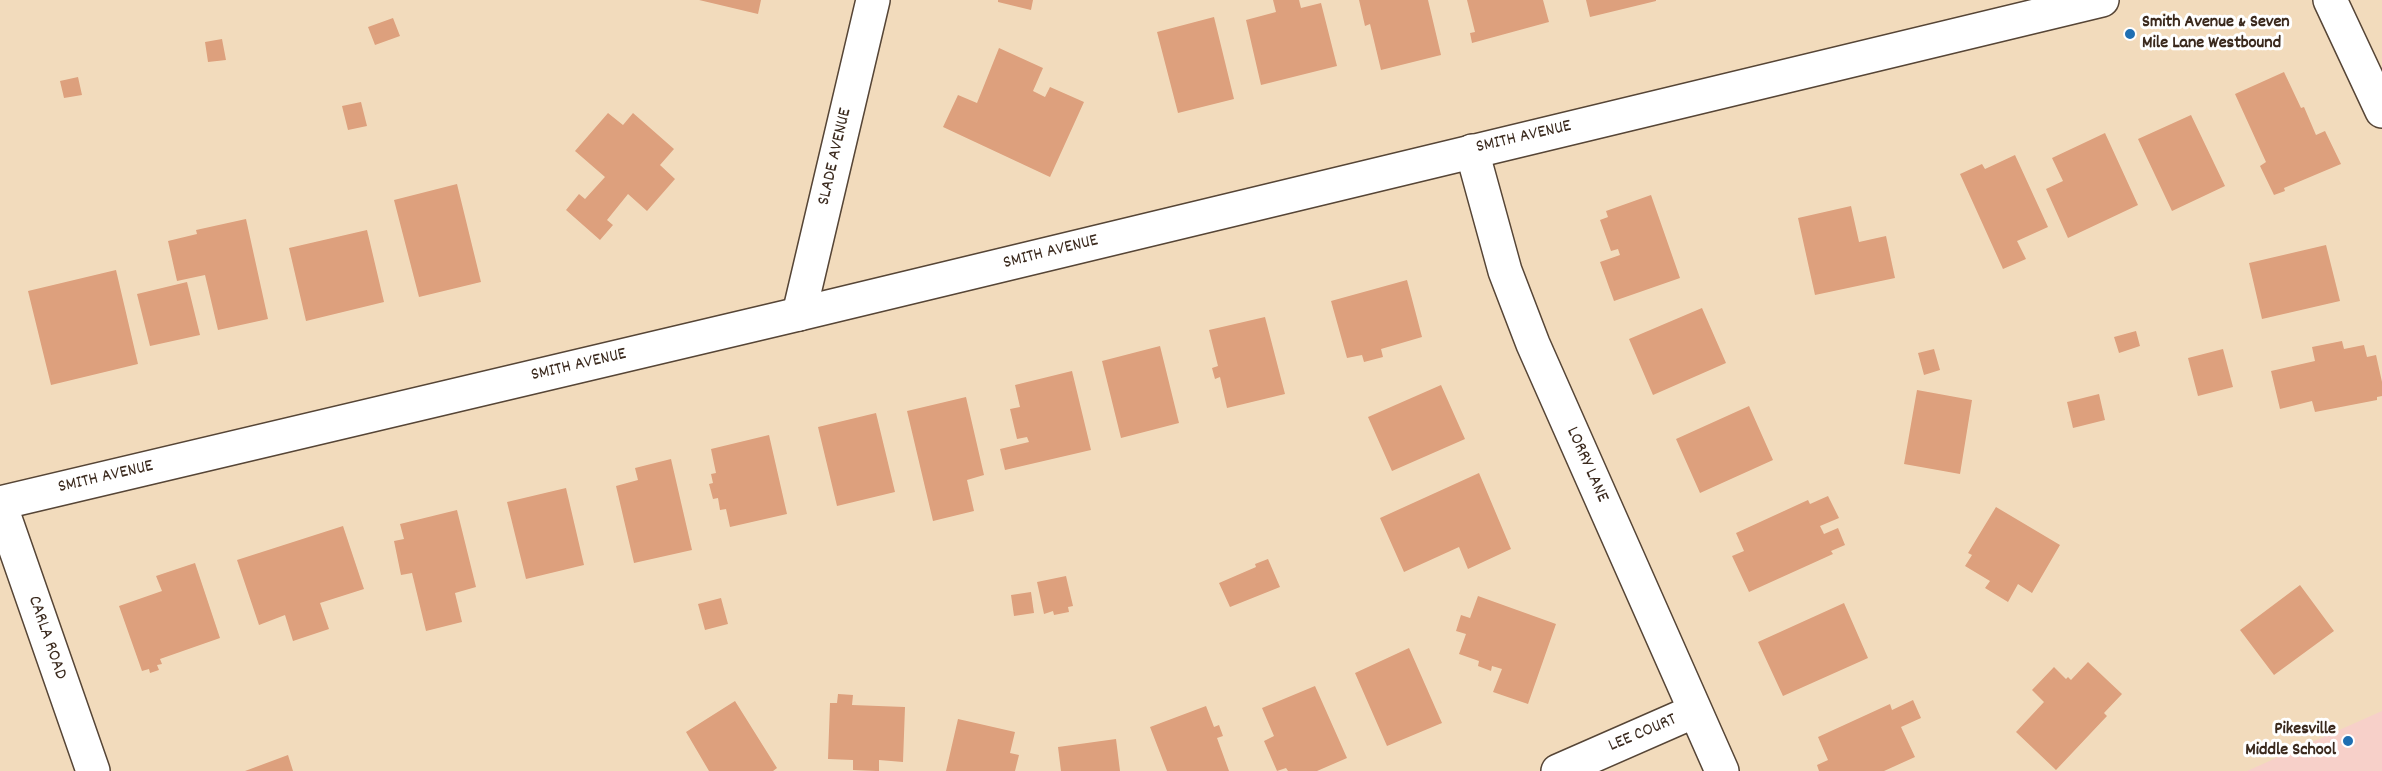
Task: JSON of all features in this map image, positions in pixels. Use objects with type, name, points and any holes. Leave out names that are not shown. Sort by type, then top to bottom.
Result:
[{"type":"main road","name":"SLADE AVENUE","points":[[799,314],[873,0]]},
{"type":"main road","name":"SMITH AVENUE","points":[[0,504],[2102,0]]},
{"type":"main road","points":[[2330,0],[2382,111]]},
{"type":"main road","name":"LORRY LANE","points":[[1472,151],[1505,271],[1533,344],[1722,771]]},
{"type":"main road","name":"CARLA ROAD","points":[[0,504],[93,771]]},
{"type":"main road","name":"LEE COURT","points":[[1558,771],[1695,711]]},
{"type":"shaded area","name":"Pikesville Middle School","points":[[2382,711],[2382,771],[2247,771]]},
{"type":"building","points":[[699,0],[761,0],[758,14]]},
{"type":"building","points":[[998,0],[1033,0],[1031,10],[998,2]]},
{"type":"building","points":[[1273,0],[1299,0],[1301,8],[1321,3],[1337,66],[1261,85],[1246,20],[1276,12]]},
{"type":"building","points":[[1359,0],[1428,0],[1441,55],[1381,70],[1370,24],[1365,26]]},
{"type":"building","points":[[1467,0],[1543,0],[1549,22],[1472,43],[1470,33],[1475,32]]},
{"type":"building","points":[[1586,0],[1656,0],[1656,1],[1590,17]]},
{"type":"building","points":[[1214,17],[1234,99],[1178,113],[1157,32]]},
{"type":"building","points":[[393,18],[400,36],[375,45],[368,27]]},
{"type":"building","points":[[222,39],[226,60],[208,62],[205,42]]},
{"type":"building","points":[[999,48],[1043,68],[1033,91],[1045,97],[1050,87],[1084,102],[1050,177],[943,127],[958,95],[977,103]]},
{"type":"building","points":[[2284,72],[2301,108],[2304,107],[2316,135],[2325,131],[2341,164],[2284,188],[2285,191],[2274,195],[2260,166],[2266,162],[2235,94]]},
{"type":"building","points":[[78,77],[82,95],[64,98],[60,81]]},
{"type":"building","points":[[361,102],[367,126],[348,130],[342,106]]},
{"type":"building","points":[[608,113],[623,125],[633,113],[674,149],[660,165],[675,179],[647,211],[628,194],[607,220],[613,225],[600,240],[566,210],[579,194],[585,199],[605,177],[575,151]]},
{"type":"building","points":[[2191,115],[2225,186],[2172,211],[2138,139]]},
{"type":"building","points":[[2105,133],[2138,205],[2068,238],[2046,189],[2063,181],[2052,158]]},
{"type":"building","points":[[2015,155],[2048,227],[2017,241],[2026,259],[2003,269],[1960,174],[1982,164],[1985,169]]},
{"type":"building","points":[[457,184],[481,282],[419,297],[394,200]]},
{"type":"building","points":[[1651,195],[1680,278],[1614,301],[1600,262],[1620,255],[1618,249],[1611,251],[1600,220],[1608,217],[1606,211]]},
{"type":"building","points":[[1851,206],[1859,242],[1886,236],[1895,278],[1815,295],[1798,218]]},
{"type":"building","points":[[246,219],[268,319],[218,330],[205,275],[177,281],[168,241],[197,234],[196,230]]},
{"type":"building","points":[[367,230],[384,302],[306,321],[289,248]]},
{"type":"building","points":[[2326,245],[2340,301],[2262,319],[2249,263]]},
{"type":"building","points":[[116,270],[138,364],[51,385],[28,291]]},
{"type":"building","points":[[1407,280],[1422,337],[1381,349],[1383,357],[1364,362],[1362,355],[1347,358],[1331,301]]},
{"type":"building","points":[[187,282],[200,335],[150,346],[137,294]]},
{"type":"building","points":[[1702,308],[1726,363],[1653,395],[1629,339]]},
{"type":"building","points":[[1265,317],[1285,394],[1227,408],[1220,377],[1215,379],[1212,368],[1218,366],[1209,330]]},
{"type":"building","points":[[2136,331],[2140,346],[2119,353],[2114,337]]},
{"type":"building","points":[[2342,341],[2344,349],[2364,345],[2367,357],[2376,355],[2382,382],[2382,396],[2377,397],[2377,400],[2315,412],[2312,401],[2280,409],[2271,371],[2315,361],[2312,347]]},
{"type":"building","points":[[1160,346],[1179,423],[1121,438],[1102,361]]},
{"type":"building","points":[[1934,349],[1940,370],[1924,375],[1918,353]]},
{"type":"building","points":[[2223,349],[2233,387],[2198,396],[2188,358]]},
{"type":"building","points":[[1072,371],[1091,450],[1005,470],[1000,449],[1029,442],[1027,437],[1017,439],[1010,409],[1020,407],[1015,385]]},
{"type":"building","points":[[1441,385],[1465,439],[1392,471],[1368,417]]},
{"type":"building","points":[[1917,390],[1972,400],[1960,474],[1904,464]]},
{"type":"building","points":[[2099,394],[2105,420],[2073,428],[2067,402]]},
{"type":"building","points":[[966,397],[984,475],[967,480],[974,511],[933,521],[907,411]]},
{"type":"building","points":[[1749,406],[1773,460],[1700,493],[1676,439]]},
{"type":"building","points":[[876,413],[895,492],[837,506],[818,427]]},
{"type":"building","points":[[769,435],[787,514],[730,527],[726,509],[720,510],[718,498],[713,499],[709,484],[713,483],[711,474],[716,473],[711,449]]},
{"type":"building","points":[[671,459],[692,550],[634,563],[616,486],[638,480],[635,468]]},
{"type":"building","points":[[1479,473],[1511,549],[1468,569],[1459,547],[1404,572],[1380,518]]},
{"type":"building","points":[[566,488],[584,565],[526,579],[507,502]]},
{"type":"building","points":[[1828,496],[1839,518],[1820,526],[1824,534],[1838,528],[1845,545],[1831,551],[1833,554],[1749,592],[1732,556],[1744,551],[1736,533],[1808,500],[1810,504]]},
{"type":"building","points":[[1996,507],[2060,545],[2032,593],[2018,584],[2008,602],[1985,588],[1990,581],[1965,566],[1972,555],[1968,553]]},
{"type":"building","points":[[457,510],[476,587],[455,593],[462,622],[426,631],[412,573],[401,575],[394,541],[404,539],[400,524]]},
{"type":"building","points":[[343,526],[364,589],[320,603],[329,629],[293,641],[285,615],[259,625],[237,560]]},
{"type":"building","points":[[1268,559],[1280,587],[1230,607],[1219,583],[1256,567],[1255,564]]},
{"type":"building","points":[[195,563],[220,638],[160,659],[162,664],[157,665],[159,670],[150,673],[149,669],[142,671],[119,606],[162,591],[156,576]]},
{"type":"building","points":[[1066,576],[1073,606],[1068,607],[1069,612],[1054,615],[1053,611],[1044,614],[1037,582]]},
{"type":"building","points":[[2300,585],[2334,631],[2274,675],[2240,630]]},
{"type":"building","points":[[1031,592],[1034,613],[1014,616],[1011,595]]},
{"type":"building","points":[[1478,596],[1556,624],[1528,704],[1493,692],[1502,669],[1492,666],[1491,671],[1478,666],[1479,661],[1459,654],[1466,634],[1456,631],[1461,615],[1470,618]]},
{"type":"building","points":[[721,598],[728,624],[705,630],[698,604]]},
{"type":"building","points":[[1844,603],[1868,658],[1783,696],[1758,642]]},
{"type":"building","points":[[1409,648],[1442,723],[1387,746],[1355,673]]},
{"type":"building","points":[[2088,662],[2122,694],[2104,713],[2107,716],[2056,770],[2016,732],[2044,702],[2032,690],[2054,667],[2066,679],[2068,677],[2071,680]]},
{"type":"building","points":[[1315,686],[1347,758],[1317,771],[1288,771],[1286,768],[1277,771],[1264,741],[1274,736],[1262,708]]},
{"type":"building","points":[[838,694],[853,695],[852,705],[905,707],[903,762],[879,760],[879,771],[876,771],[853,770],[853,760],[828,759],[830,703],[837,703]]},
{"type":"building","points":[[1913,700],[1921,718],[1901,727],[1915,757],[1884,771],[1819,771],[1817,765],[1828,760],[1818,737],[1890,704],[1892,710]]},
{"type":"building","points":[[735,701],[777,768],[773,771],[709,771],[686,732]]},
{"type":"building","points":[[1206,706],[1214,727],[1219,725],[1223,736],[1217,738],[1229,771],[1167,771],[1150,727]]},
{"type":"building","points":[[958,719],[1015,732],[1010,753],[1019,755],[1015,771],[946,771]]},
{"type":"building","points":[[1116,739],[1120,771],[1061,771],[1058,747]]},
{"type":"building","points":[[288,755],[293,771],[245,771]]},
{"type":"place","name":"Smith Avenue & Seven Mile Lane Westbound","points":[[2130,34]]},
{"type":"place","name":"Pikesville Middle School","points":[[2348,741]]}]
